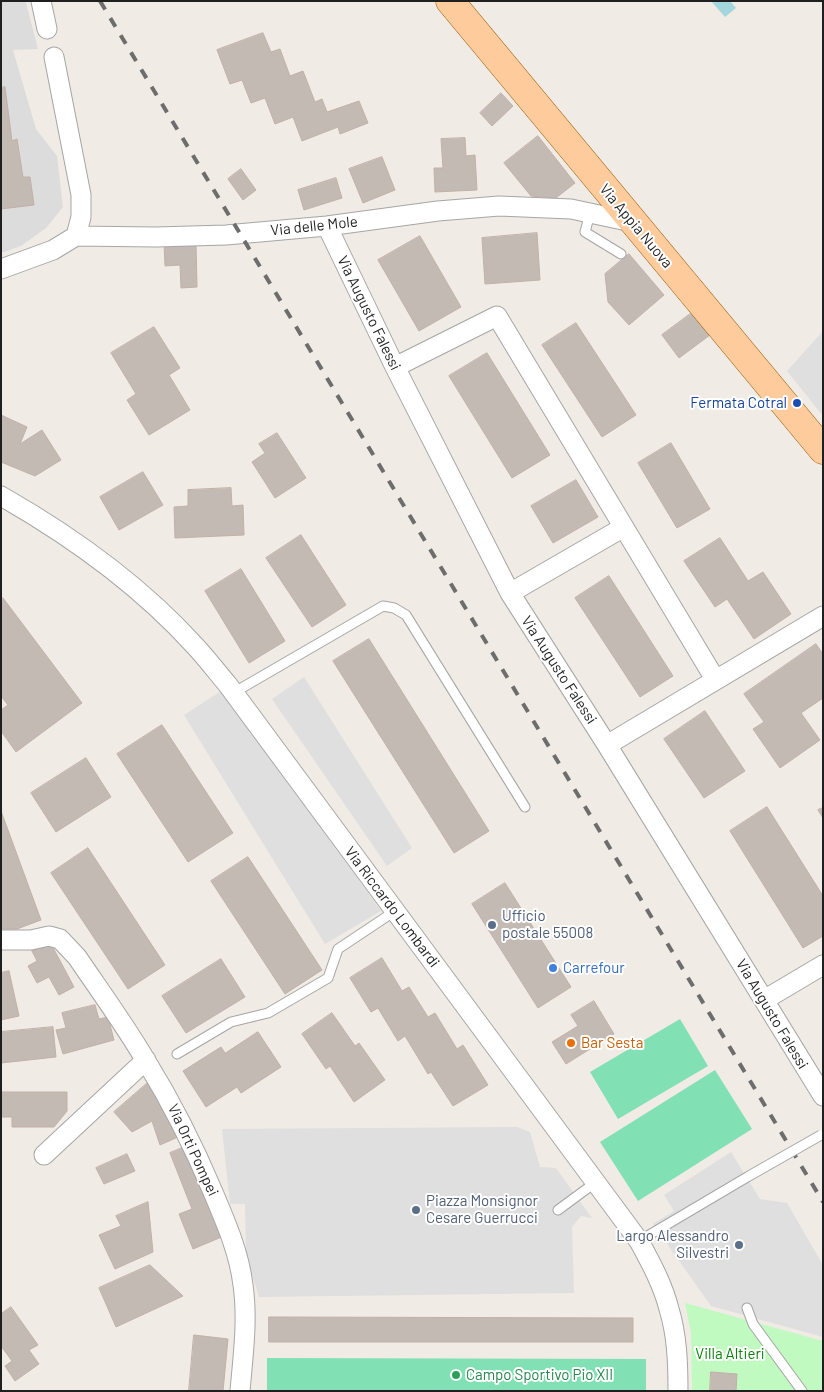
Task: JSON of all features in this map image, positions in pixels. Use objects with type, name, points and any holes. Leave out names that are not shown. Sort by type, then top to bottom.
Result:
[{"type":"main road","name":"Via Appia Nuova","points":[[450,1],[823,450]]},
{"type":"street","points":[[41,1],[47,29]]},
{"type":"street","points":[[1,269],[52,250],[76,236],[81,217],[81,195],[54,57]]},
{"type":"street","name":"Via delle Mole","points":[[76,236],[204,236],[327,226],[438,210],[489,206],[555,207],[590,212],[632,222]]},
{"type":"street","name":"Via Augusto Falessi","points":[[327,226],[395,366],[510,593],[607,745],[823,1096]]},
{"type":"street","points":[[395,366],[497,316],[715,679]]},
{"type":"street","name":"Via Riccardo Lombardi","points":[[1,496],[50,524],[123,578],[196,647],[234,692],[639,1241],[663,1289],[670,1309],[676,1339],[678,1391]]},
{"type":"street","points":[[510,593],[624,528]]},
{"type":"street","points":[[607,745],[823,616]]},
{"type":"street","name":"Via Orti Pompei","points":[[1,940],[31,940],[49,936],[60,939],[73,951],[146,1060],[170,1102],[198,1157],[238,1256],[245,1312],[240,1391]]},
{"type":"street","points":[[764,1000],[823,965]]},
{"type":"street","points":[[44,1155],[146,1060]]},
{"type":"lane","points":[[590,212],[585,232],[621,254]]},
{"type":"lane","points":[[234,692],[383,606],[394,608],[406,615],[525,807]]},
{"type":"lane","points":[[177,1054],[232,1022],[268,1013],[328,978],[338,949],[395,910]]},
{"type":"lane","points":[[639,1241],[822,1134]]},
{"type":"lane","points":[[558,1210],[596,1182]]},
{"type":"lane","points":[[747,1308],[753,1324],[802,1391]]},
{"type":"shaded area","points":[[1,1],[25,1],[26,3],[38,49],[13,50],[36,129],[57,156],[63,207],[46,228],[21,246],[1,253]]},
{"type":"shaded area","points":[[823,331],[823,416],[787,371]]},
{"type":"shaded area","points":[[304,677],[412,848],[387,866],[272,699]]},
{"type":"shaded area","points":[[221,691],[381,911],[325,944],[184,715]]},
{"type":"shaded area","name":"Piazza Monsignor Cesare Guerrucci","points":[[517,1127],[530,1132],[540,1167],[556,1168],[592,1218],[581,1216],[572,1227],[574,1293],[259,1297],[246,1255],[245,1204],[230,1204],[222,1129]]},
{"type":"shaded area","name":"Largo Alessandro Silvestri","points":[[731,1152],[760,1199],[787,1203],[823,1265],[823,1337],[711,1306],[653,1224],[674,1211],[664,1195]]},
{"type":"green space","points":[[680,1019],[708,1066],[618,1119],[590,1072]]},
{"type":"green space","points":[[715,1070],[752,1129],[638,1201],[600,1142]]},
{"type":"green space","name":"Villa Altieri","points":[[685,1303],[823,1341],[823,1391],[692,1391],[691,1332]]},
{"type":"green space","name":"Campo Sportivo Pio XII","points":[[267,1358],[646,1359],[646,1391],[267,1391]]},
{"type":"water","points":[[711,1],[730,1],[736,8],[725,17]]},
{"type":"building","points":[[263,33],[271,52],[280,49],[290,76],[303,71],[315,102],[322,99],[327,112],[359,101],[368,123],[340,134],[338,127],[302,141],[293,117],[275,124],[265,98],[251,103],[242,80],[230,84],[217,50]]},
{"type":"building","points":[[5,87],[12,141],[17,139],[23,177],[30,177],[34,205],[1,209],[1,88]]},
{"type":"building","points":[[501,93],[513,106],[492,126],[480,113]]},
{"type":"building","points":[[538,136],[575,183],[556,198],[531,196],[504,163]]},
{"type":"building","points":[[465,138],[466,156],[475,155],[477,190],[435,192],[434,168],[443,168],[441,139]]},
{"type":"building","points":[[382,157],[395,190],[363,203],[349,169]]},
{"type":"building","points":[[241,169],[256,190],[243,200],[228,179]]},
{"type":"building","points":[[336,178],[342,198],[304,210],[298,190]]},
{"type":"building","points":[[537,233],[540,280],[485,284],[482,238]]},
{"type":"building","points":[[420,236],[461,307],[419,331],[378,260]]},
{"type":"building","points":[[196,243],[197,287],[181,288],[180,265],[165,266],[164,244]]},
{"type":"building","points":[[629,254],[664,295],[629,325],[608,302],[605,274]]},
{"type":"building","points":[[693,312],[710,335],[679,358],[662,335]]},
{"type":"building","points":[[576,323],[636,415],[602,437],[542,345]]},
{"type":"building","points":[[154,327],[180,368],[169,375],[190,410],[149,435],[127,400],[136,394],[111,353]]},
{"type":"building","points":[[487,353],[550,455],[512,478],[449,376]]},
{"type":"building","points":[[1,415],[27,427],[20,444],[42,430],[61,460],[35,476],[1,462]]},
{"type":"building","points":[[277,433],[306,478],[275,498],[252,462],[265,453],[259,444]]},
{"type":"building","points":[[671,443],[710,509],[677,528],[638,463]]},
{"type":"building","points":[[143,472],[163,505],[119,530],[100,497]]},
{"type":"building","points":[[576,480],[598,517],[553,543],[531,506]]},
{"type":"building","points":[[231,488],[232,506],[243,505],[244,535],[175,538],[174,507],[188,506],[188,490]]},
{"type":"building","points":[[301,535],[346,605],[312,627],[266,558]]},
{"type":"building","points":[[720,538],[748,581],[763,572],[791,614],[754,639],[727,599],[715,607],[684,561]]},
{"type":"building","points":[[241,569],[285,641],[249,663],[205,591]]},
{"type":"building","points":[[609,576],[673,676],[640,697],[575,598]]},
{"type":"building","points":[[3,598],[82,703],[16,752],[1,731],[1,710],[8,705],[1,696],[1,599]]},
{"type":"building","points":[[369,639],[489,831],[454,853],[333,661]]},
{"type":"building","points":[[816,644],[823,654],[823,698],[801,713],[820,740],[780,768],[753,729],[764,722],[744,694]]},
{"type":"building","points":[[705,711],[745,771],[704,798],[664,739]]},
{"type":"building","points":[[162,725],[233,833],[188,862],[117,754]]},
{"type":"building","points":[[86,758],[111,797],[56,832],[31,793]]},
{"type":"building","points":[[767,807],[823,896],[823,936],[803,948],[730,831]]},
{"type":"building","points":[[823,808],[823,818],[818,810]]},
{"type":"building","points":[[1,811],[41,920],[17,929],[1,929]]},
{"type":"building","points":[[88,848],[165,965],[128,989],[51,873]]},
{"type":"building","points":[[248,857],[322,970],[285,994],[211,881]]},
{"type":"building","points":[[505,883],[571,987],[538,1008],[472,904]]},
{"type":"building","points":[[49,940],[74,987],[59,995],[49,977],[37,983],[28,966],[37,961],[31,949]]},
{"type":"building","points":[[382,958],[402,991],[409,987],[428,1017],[435,1013],[457,1049],[463,1045],[488,1085],[453,1106],[431,1072],[428,1074],[405,1036],[398,1041],[378,1008],[371,1012],[350,978]]},
{"type":"building","points":[[221,959],[245,997],[186,1033],[162,996]]},
{"type":"building","points":[[9,971],[19,1016],[1,1020],[1,973]]},
{"type":"building","points":[[594,1001],[614,1034],[566,1064],[552,1042],[578,1026],[571,1015]]},
{"type":"building","points":[[95,1005],[99,1019],[108,1017],[114,1040],[63,1054],[56,1030],[66,1028],[62,1013]]},
{"type":"building","points":[[332,1013],[355,1046],[359,1043],[385,1080],[354,1102],[330,1066],[326,1069],[302,1034]]},
{"type":"building","points":[[53,1027],[56,1057],[1,1063],[1,1032]]},
{"type":"building","points":[[258,1032],[281,1067],[241,1093],[237,1087],[206,1107],[183,1071],[221,1047],[225,1053]]},
{"type":"building","points":[[151,1080],[178,1137],[160,1145],[152,1121],[132,1132],[114,1112]]},
{"type":"building","points":[[1,1092],[67,1092],[67,1111],[54,1127],[12,1127],[12,1117],[1,1117]]},
{"type":"building","points":[[187,1146],[224,1236],[193,1249],[179,1214],[192,1209],[170,1153]]},
{"type":"building","points":[[127,1154],[135,1171],[104,1184],[96,1168]]},
{"type":"building","points":[[148,1202],[153,1252],[115,1269],[99,1235],[121,1226],[116,1216]]},
{"type":"building","points":[[150,1265],[183,1296],[116,1327],[99,1288]]},
{"type":"building","points":[[11,1307],[38,1345],[29,1350],[39,1364],[15,1381],[5,1366],[12,1361],[1,1346],[1,1314]]},
{"type":"building","points":[[269,1317],[633,1318],[633,1342],[269,1342]]},
{"type":"building","points":[[194,1335],[228,1339],[223,1391],[189,1391]]},
{"type":"building","points":[[711,1372],[737,1374],[736,1391],[710,1391]]},
{"type":"railway","points":[[100,1],[823,1202]]},
{"type":"place","name":"Fermata Cotral","points":[[797,403]]},
{"type":"place","name":"Ufficio postale 55008","points":[[492,925]]},
{"type":"place","name":"Carrefour","points":[[553,968]]},
{"type":"place","name":"Bar Sesta","points":[[571,1043]]},
{"type":"place","name":"Piazza Monsignor Cesare Guerrucci","points":[[416,1210]]},
{"type":"place","name":"Largo Alessandro Silvestri","points":[[739,1245]]},
{"type":"place","name":"Campo Sportivo Pio XII","points":[[456,1375]]}]
